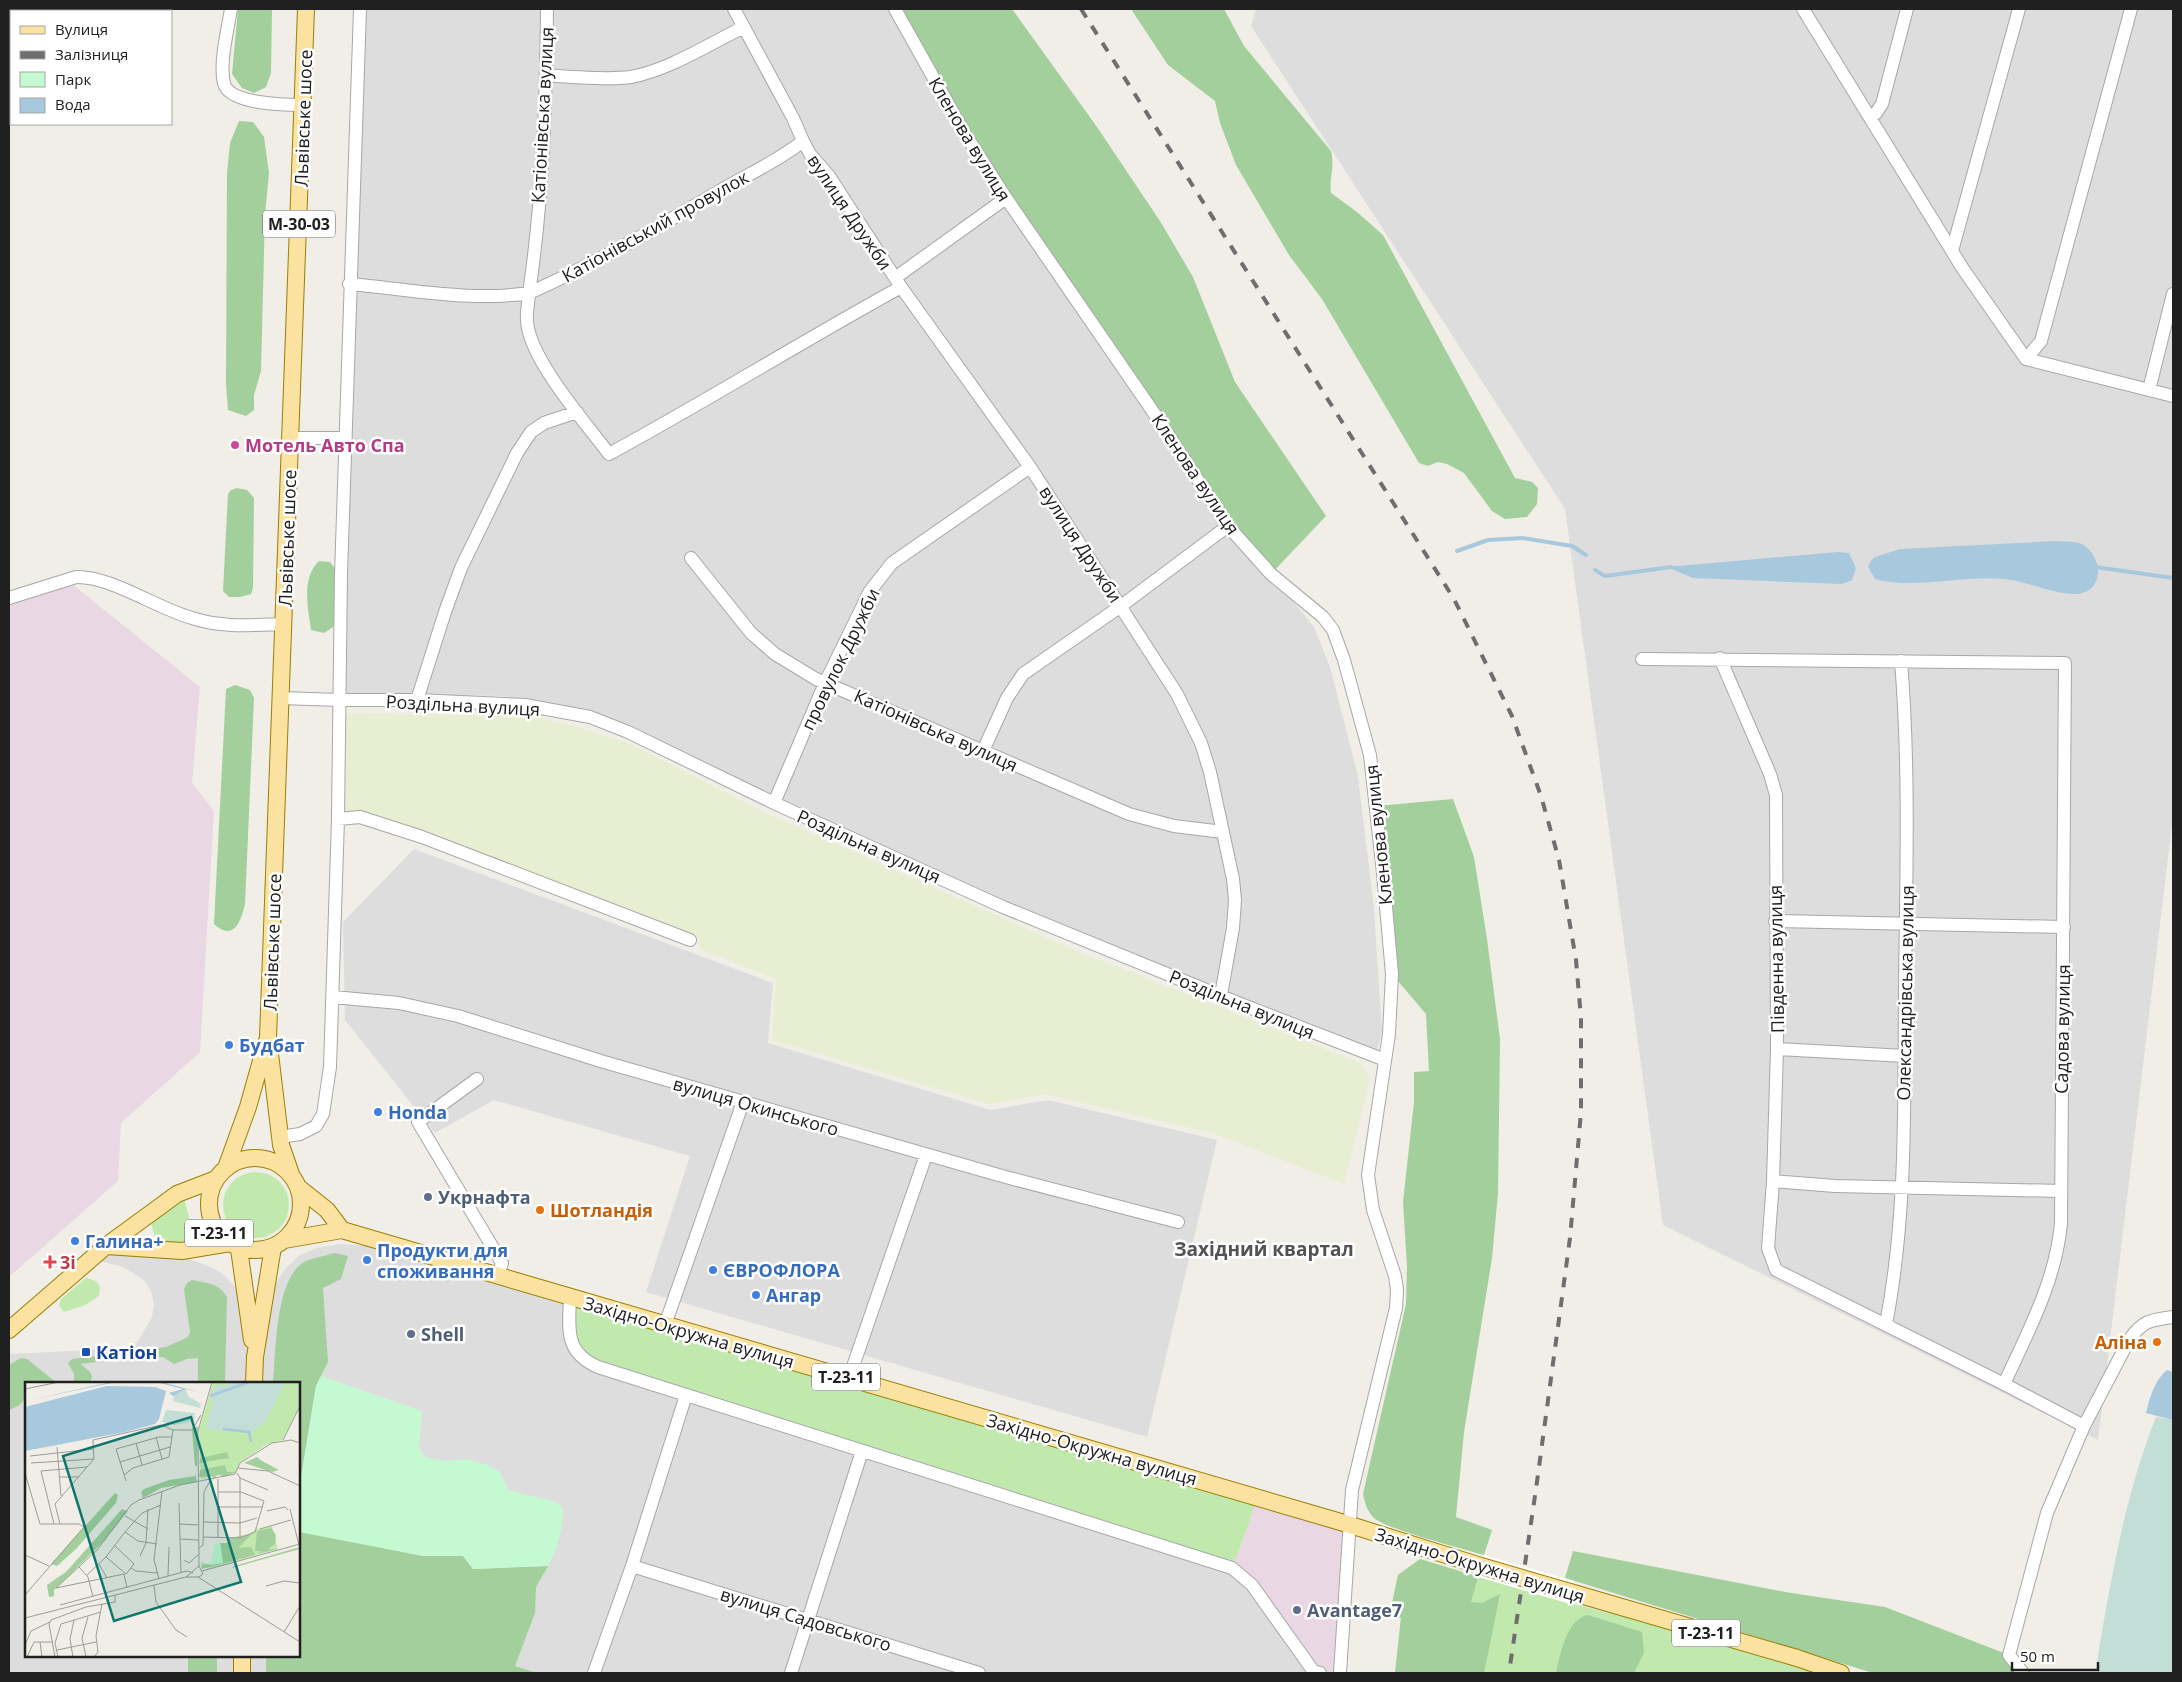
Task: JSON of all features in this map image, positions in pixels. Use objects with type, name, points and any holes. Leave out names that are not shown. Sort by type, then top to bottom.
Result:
[{"type":"main road","name":"Львівське шосе","points":[[294,1181],[280,1137],[268,1036],[306,9]]},
{"type":"main road","name":"Львівське шосе","points":[[221,1173],[248,1107],[268,1036]]},
{"type":"main road","name":"Т-23-11","points":[[9,1330],[106,1246],[177,1194],[221,1173],[238,1161],[252,1158],[267,1159],[280,1165],[294,1181],[327,1210],[342,1230]]},
{"type":"main road","name":"Т-23-11","points":[[221,1173],[210,1192],[208,1206],[211,1221],[219,1234],[234,1246]]},
{"type":"main road","points":[[254,1382],[255,1357],[279,1244],[294,1229],[300,1216],[301,1201],[294,1181]]},
{"type":"main road","name":"Західно-Окружна вулиця","points":[[279,1244],[342,1230],[1350,1525],[1481,1566],[1797,1658],[1841,1673]]},
{"type":"main road","name":"Т-23-11","points":[[106,1246],[182,1251],[234,1246],[258,1251],[279,1244]]},
{"type":"main road","points":[[234,1246],[255,1357]]},
{"type":"main road","points":[[242,1657],[242,1673]]},
{"type":"street","points":[[231,9],[224,52],[224,84],[230,92],[274,105],[303,105]]},
{"type":"street","points":[[280,1137],[300,1134],[316,1126],[323,1114],[330,1067],[338,819],[349,284],[360,9]]},
{"type":"street","name":"Катіонівська вулиця","points":[[547,9],[546,75],[537,221],[526,320],[531,339],[552,377],[609,454],[699,405],[898,282]]},
{"type":"street","name":"вулиця Дружби","points":[[734,9],[793,118],[810,154],[829,176],[898,282],[1030,467],[1177,694],[1201,743],[1210,772],[1233,879],[1235,900],[1233,928],[1221,995]]},
{"type":"street","name":"Кленова вулиця","points":[[894,9],[965,134],[1006,198],[1156,416],[1228,526],[1271,574],[1323,617],[1333,630],[1344,660],[1370,755],[1378,816],[1392,974],[1390,1034],[1368,1175],[1373,1210],[1395,1276],[1397,1290],[1396,1308],[1352,1490],[1340,1673]]},
{"type":"street","points":[[1803,9],[1952,251],[2026,359],[2173,396]]},
{"type":"street","points":[[1870,118],[1876,114],[1882,104],[1907,9]]},
{"type":"street","points":[[1952,251],[2019,9]]},
{"type":"street","points":[[2026,359],[2042,341],[2131,9]]},
{"type":"street","points":[[546,75],[630,77],[651,72],[744,27]]},
{"type":"street","name":"вулиця Дружби","points":[[784,155],[803,142]]},
{"type":"street","name":"Катіонівський провулок","points":[[349,284],[477,295],[505,296],[530,293],[599,259],[784,155]]},
{"type":"street","points":[[898,282],[1006,198]]},
{"type":"street","points":[[2149,390],[2173,294]]},
{"type":"street","points":[[417,700],[461,568],[517,453],[531,432],[544,423],[577,412]]},
{"type":"street","points":[[291,438],[345,438]]},
{"type":"street","name":"провулок Дружби","points":[[774,803],[825,683],[870,591],[892,563],[1030,467]]},
{"type":"street","points":[[984,751],[1007,698],[1023,674],[1121,606],[1228,526]]},
{"type":"street","name":"Катіонівська вулиця","points":[[691,558],[751,633],[775,654],[825,683],[1129,814],[1174,826],[1223,832]]},
{"type":"street","points":[[9,598],[76,577],[86,576],[192,618],[230,626],[284,624]]},
{"type":"street","points":[[1642,659],[1720,658],[1901,661]]},
{"type":"street","name":"Південна вулиця","points":[[1720,658],[1770,774],[1776,795],[1777,1049],[1773,1181],[1768,1248],[1776,1270],[1886,1324]]},
{"type":"street","name":"Садова вулиця","points":[[1901,661],[2065,663],[2064,927],[2059,1244],[2052,1270],[2004,1384]]},
{"type":"street","name":"Олександрівська вулиця","points":[[1886,1324],[1896,1260],[1901,1187],[1905,1056],[1906,789],[1901,661]]},
{"type":"street","name":"Роздільна вулиця","points":[[281,698],[417,700],[525,705],[590,717],[628,732],[774,803],[1003,906],[1385,1060]]},
{"type":"street","points":[[338,819],[360,816],[422,837],[690,940]]},
{"type":"street","points":[[1775,921],[2064,927]]},
{"type":"street","name":"вулиця Окинського","points":[[333,997],[399,1003],[458,1016],[604,1062],[926,1155],[1178,1222]]},
{"type":"street","points":[[1777,1049],[1905,1056]]},
{"type":"street","points":[[477,1079],[418,1122],[502,1263],[498,1276]]},
{"type":"street","points":[[665,1325],[743,1102]]},
{"type":"street","points":[[849,1378],[926,1155]]},
{"type":"street","points":[[1773,1181],[1835,1186],[2061,1191]]},
{"type":"street","points":[[570,1297],[569,1334],[576,1352],[585,1361],[686,1395],[1232,1568],[1252,1586],[1314,1672],[1320,1673]]},
{"type":"street","points":[[2023,1673],[2010,1655],[2047,1513],[2084,1426],[2136,1329],[2146,1321],[2173,1317]]},
{"type":"street","points":[[1886,1324],[2084,1426]]},
{"type":"street","points":[[594,1673],[632,1566],[686,1395]]},
{"type":"street","points":[[791,1673],[862,1451]]},
{"type":"street","name":"вулиця Садовського","points":[[632,1566],[979,1673]]},
{"type":"shaded area","points":[[363,9],[895,9],[1271,574],[1314,627],[1330,667],[1358,776],[1374,909],[1382,1033],[1377,1050],[1089,939],[781,801],[597,713],[503,696],[344,693],[353,291]]},
{"type":"shaded area","points":[[1256,9],[2173,9],[2173,816],[2098,1440],[1663,1225],[1565,509],[1251,26]]},
{"type":"shaded area","points":[[72,584],[200,687],[192,783],[214,811],[200,1052],[121,1123],[118,1181],[9,1277],[9,605]]},
{"type":"shaded area","points":[[414,849],[773,983],[768,1043],[991,1110],[1048,1100],[1217,1140],[1147,1437],[646,1292],[690,1156],[494,1100],[435,1133],[345,1020],[343,922]]},
{"type":"shaded area","points":[[340,1244],[381,1247],[575,1304],[1234,1564],[1336,1673],[247,1673],[247,1657],[300,1657],[300,1382],[259,1382],[271,1291],[284,1270],[300,1255],[317,1248]]},
{"type":"shaded area","points":[[107,1252],[181,1256],[213,1268],[224,1275],[240,1292],[250,1357],[248,1382],[25,1382],[25,1657],[237,1657],[236,1673],[9,1673],[9,1354],[114,1349],[131,1346],[139,1340],[152,1317],[154,1304],[151,1291],[144,1280],[123,1267],[96,1260]]},
{"type":"shaded area","points":[[2156,1417],[2173,1420],[2173,1673],[2098,1673],[2097,1661],[2127,1507]]},
{"type":"shaded area","points":[[1256,1503],[1345,1529],[1336,1672],[1317,1667],[1234,1564]]},
{"type":"green space","points":[[238,9],[272,9],[271,73],[266,87],[254,93],[242,88],[232,74]]},
{"type":"green space","points":[[895,9],[1012,9],[1097,127],[1160,221],[1193,277],[1235,382],[1326,516],[1271,574],[1228,526],[1078,304]]},
{"type":"green space","points":[[1131,9],[1224,9],[1244,46],[1331,151],[1331,193],[1357,212],[1383,235],[1515,478],[1532,482],[1538,488],[1537,504],[1527,517],[1505,519],[1492,511],[1464,473],[1447,464],[1438,462],[1428,466],[1419,463],[1322,299],[1289,255],[1236,165],[1220,123],[1215,101],[1168,65]]},
{"type":"green space","points":[[239,121],[253,122],[264,137],[269,173],[265,214],[261,371],[254,395],[254,410],[246,416],[228,410],[226,384],[227,173],[230,143]]},
{"type":"green space","points":[[237,488],[247,490],[254,498],[253,588],[251,594],[229,597],[223,591],[228,494],[231,490]]},
{"type":"green space","points":[[319,561],[330,562],[337,571],[338,605],[333,627],[324,633],[311,630],[307,603],[310,576],[313,568]]},
{"type":"green space","points":[[235,685],[250,690],[254,698],[245,904],[239,923],[232,930],[227,931],[214,924],[226,689]]},
{"type":"green space","points":[[345,713],[529,716],[564,723],[625,742],[768,814],[1074,950],[1360,1063],[1370,1079],[1344,1184],[1213,1133],[1044,1094],[989,1104],[772,1040],[776,979],[700,949],[697,938],[360,811],[341,815]]},
{"type":"green space","points":[[1453,799],[1474,857],[1500,1039],[1498,1193],[1492,1258],[1464,1432],[1456,1517],[1492,1530],[1484,1555],[1381,1523],[1370,1513],[1363,1494],[1406,1304],[1407,1267],[1403,1202],[1414,1102],[1414,1072],[1429,1071],[1426,1014],[1392,974],[1377,806]]},
{"type":"green space","points":[[249,1172],[263,1172],[275,1177],[284,1186],[289,1198],[287,1218],[280,1229],[263,1238],[249,1238],[237,1233],[228,1224],[223,1212],[223,1198],[228,1186],[237,1177]]},
{"type":"green space","points":[[184,1198],[196,1245],[156,1241],[151,1223]]},
{"type":"green space","points":[[335,1253],[348,1256],[341,1279],[323,1288],[328,1362],[316,1386],[301,1477],[308,1534],[324,1535],[423,1556],[463,1556],[473,1569],[548,1566],[536,1587],[535,1613],[515,1666],[537,1673],[266,1673],[266,1657],[300,1657],[300,1382],[273,1382],[278,1319],[286,1287],[292,1274],[301,1264]]},
{"type":"green space","points":[[86,1278],[96,1281],[100,1286],[99,1296],[85,1305],[64,1312],[59,1306],[61,1299]]},
{"type":"green space","points":[[192,1280],[208,1283],[216,1286],[227,1297],[225,1382],[198,1382],[198,1358],[187,1359],[174,1364],[163,1357],[81,1364],[90,1372],[92,1377],[90,1382],[74,1382],[74,1374],[68,1363],[72,1359],[166,1347],[188,1337],[190,1332],[184,1289],[187,1283]]},
{"type":"green space","points":[[575,1304],[1256,1503],[1234,1564],[600,1363],[580,1349],[574,1333]]},
{"type":"green space","points":[[21,1358],[27,1359],[56,1382],[25,1382],[25,1397],[23,1401],[18,1406],[9,1410],[9,1365]]},
{"type":"green space","points":[[321,1376],[422,1411],[419,1448],[425,1457],[445,1461],[466,1459],[485,1464],[500,1472],[508,1490],[556,1502],[563,1508],[562,1524],[555,1552],[548,1566],[473,1569],[463,1556],[423,1556],[300,1532],[301,1477],[316,1386]]},
{"type":"green space","points":[[1573,1551],[1791,1593],[1885,1607],[2009,1655],[2023,1673],[1873,1673],[1565,1578]]},
{"type":"green space","points":[[1420,1559],[1558,1600],[1677,1630],[1824,1673],[1395,1673],[1401,1618],[1389,1617],[1398,1575]]},
{"type":"green space","points":[[1420,1559],[1478,1577],[1471,1602],[1482,1603],[1500,1594],[1484,1673],[1395,1673],[1401,1618],[1389,1617],[1398,1575]]},
{"type":"green space","points":[[1588,1615],[1642,1632],[1644,1653],[1634,1673],[1556,1673],[1562,1648],[1569,1631],[1574,1623]]},
{"type":"green space","points":[[188,1657],[217,1657],[217,1673],[188,1673]]},
{"type":"water","points":[[2056,541],[2079,543],[2089,550],[2098,566],[2098,574],[2092,588],[2075,594],[2057,592],[2022,582],[1988,578],[1923,583],[1891,582],[1875,579],[1868,567],[1875,557],[1900,549]]},
{"type":"water","points":[[1838,552],[1849,553],[1856,568],[1852,580],[1842,584],[1693,578],[1667,567]]},
{"type":"water","points":[[2167,1370],[2173,1372],[2173,1420],[2146,1413],[2156,1384]]},
{"type":"pier","points":[[1484,1555],[1574,1581],[1567,1603],[1478,1577]]},
{"type":"waterway","points":[[1457,551],[1488,540],[1523,538],[1572,546],[1586,555]]},
{"type":"waterway","points":[[1595,570],[1605,576],[1671,567]]},
{"type":"waterway","points":[[2095,567],[2173,578]]},
{"type":"railway","points":[[1081,9],[1454,599],[1512,716],[1541,796],[1559,860],[1576,960],[1581,1018],[1581,1112],[1570,1238],[1509,1673]]},
{"type":"place","name":"Мотель Авто Спа","points":[[235,445]]},
{"type":"place","name":"Будбат","points":[[229,1045]]},
{"type":"place","name":"Honda","points":[[378,1112]]},
{"type":"place","name":"Укрнафта","points":[[428,1197]]},
{"type":"place","name":"Шотландія","points":[[540,1210]]},
{"type":"place","name":"Галина+","points":[[75,1241]]},
{"type":"place","name":"Продукти для споживання","points":[[367,1260]]},
{"type":"place","name":"3і","points":[[50,1262]]},
{"type":"place","name":"ЄВРОФЛОРА","points":[[713,1270]]},
{"type":"place","name":"Ангар","points":[[756,1295]]},
{"type":"place","name":"Shell","points":[[411,1334]]},
{"type":"place","name":"Аліна","points":[[2157,1342]]},
{"type":"place","name":"Катіон","points":[[86,1352]]},
{"type":"place","name":"Avantage7","points":[[1297,1610]]},
{"type":"district","name":"Західний квартал","points":[[1264,1249]]}]
